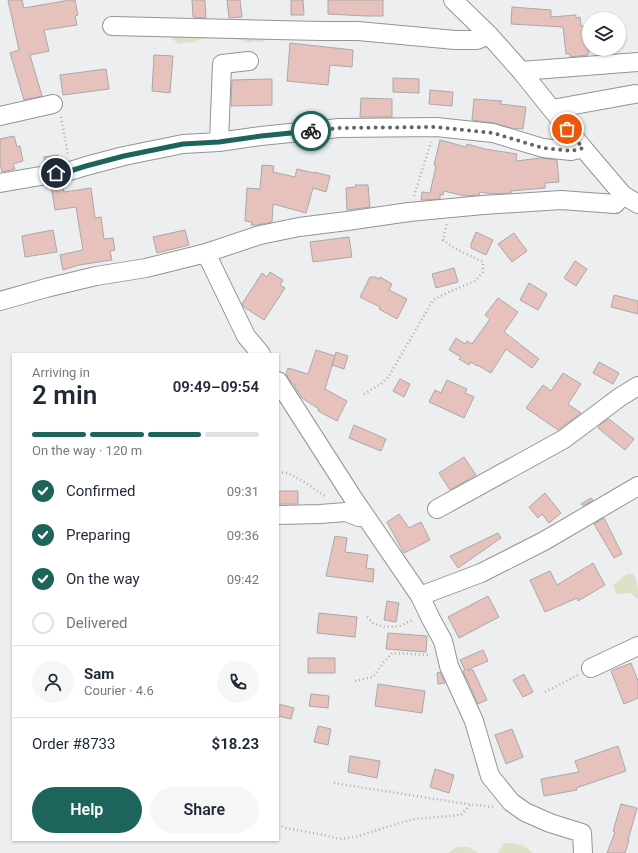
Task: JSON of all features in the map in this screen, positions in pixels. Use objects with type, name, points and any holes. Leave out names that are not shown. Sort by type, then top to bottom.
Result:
[{"type":"street","points":[[0,301],[96,276],[146,268],[206,253],[260,235],[299,227],[409,212],[483,205],[561,200],[615,204],[630,199],[583,148],[521,71],[489,35],[454,0]]},
{"type":"street","points":[[112,26],[358,31],[455,40],[477,40],[489,35]]},
{"type":"street","points":[[219,142],[222,64],[249,61]]},
{"type":"street","points":[[521,71],[638,62]]},
{"type":"street","points":[[552,109],[635,94]]},
{"type":"street","points":[[0,116],[53,104]]},
{"type":"street","points":[[0,184],[70,171],[124,156],[183,144],[219,142],[339,128],[436,127],[493,133],[543,148],[571,151],[583,148]]},
{"type":"street","points":[[206,253],[246,336],[260,353]]},
{"type":"street","points":[[279,383],[352,498],[420,596],[443,641],[450,666],[474,721],[490,776],[511,802],[525,812],[550,823],[582,833],[583,853]]},
{"type":"street","points":[[437,509],[564,438],[620,397],[638,386]]},
{"type":"street","points":[[420,596],[481,573],[544,541],[638,486]]},
{"type":"street","points":[[279,515],[346,512],[359,517],[365,516]]},
{"type":"street","points":[[591,668],[638,646]]},
{"type":"path","points":[[53,104],[60,105],[60,114],[66,139],[70,171]]},
{"type":"path","points":[[409,212],[436,127]]},
{"type":"path","points":[[364,394],[381,384],[389,376],[433,300],[475,281],[483,272],[483,262],[454,248],[443,240],[447,221],[453,208]]},
{"type":"path","points":[[279,472],[288,473],[306,483],[333,503],[337,513]]},
{"type":"path","points":[[367,617],[374,624],[385,627],[400,626],[414,618],[431,619]]},
{"type":"path","points":[[355,681],[373,677],[392,653],[447,655]]},
{"type":"path","points":[[544,692],[591,668]]},
{"type":"path","points":[[334,782],[496,807],[511,802]]},
{"type":"path","points":[[279,826],[340,839],[355,837],[413,819],[461,815],[471,804]]},
{"type":"green space","points":[[173,33],[211,35],[193,43],[185,42],[178,44],[171,37]]},
{"type":"green space","points":[[231,33],[269,37],[267,40],[260,42],[253,41],[247,43],[230,38]]},
{"type":"green space","points":[[627,574],[633,574],[635,577],[638,599],[631,593],[616,593],[613,585]]},
{"type":"green space","points":[[504,843],[520,845],[532,853],[498,853]]},
{"type":"green space","points":[[457,847],[469,847],[478,853],[448,853]]},
{"type":"building","points":[[8,0],[22,0],[24,8],[75,0],[78,15],[75,16],[77,25],[44,30],[49,51],[30,55],[42,96],[24,100],[10,53],[19,50]]},
{"type":"building","points":[[192,0],[205,0],[206,18],[193,17]]},
{"type":"building","points":[[227,0],[240,0],[242,17],[229,18]]},
{"type":"building","points":[[291,0],[303,0],[304,15],[291,15]]},
{"type":"building","points":[[328,0],[383,0],[383,16],[328,14]]},
{"type":"building","points":[[512,7],[551,10],[551,17],[576,15],[576,18],[580,17],[582,26],[582,56],[570,57],[570,54],[566,54],[563,27],[511,24]]},
{"type":"building","points":[[290,43],[353,50],[352,67],[330,65],[328,85],[287,81]]},
{"type":"building","points":[[154,55],[173,56],[170,93],[152,91]]},
{"type":"building","points":[[106,69],[109,89],[63,95],[60,75]]},
{"type":"building","points":[[393,78],[419,79],[419,93],[393,92]]},
{"type":"building","points":[[272,79],[272,105],[231,106],[232,80]]},
{"type":"building","points":[[430,90],[453,92],[452,106],[429,104]]},
{"type":"building","points":[[361,98],[392,99],[392,117],[360,117]]},
{"type":"building","points":[[474,99],[502,101],[500,104],[526,107],[523,129],[472,120]]},
{"type":"building","points":[[14,136],[17,147],[20,146],[23,161],[13,164],[15,169],[2,172],[0,163],[0,139]]},
{"type":"building","points":[[440,140],[466,147],[467,144],[485,149],[517,154],[516,161],[541,158],[557,160],[559,182],[545,183],[545,188],[511,191],[511,193],[492,194],[480,192],[479,195],[465,196],[444,191],[443,195],[440,195],[440,199],[421,200],[422,192],[430,193],[436,166],[434,165]]},
{"type":"building","points":[[58,155],[60,162],[45,165],[44,157]]},
{"type":"building","points":[[262,165],[274,166],[273,172],[295,177],[297,169],[330,176],[326,192],[313,188],[306,213],[273,204],[272,222],[251,225],[252,222],[245,221],[247,188],[260,189]]},
{"type":"building","points":[[62,183],[64,192],[91,188],[95,218],[101,217],[104,239],[113,238],[115,250],[110,251],[112,260],[79,265],[63,270],[60,255],[83,250],[76,207],[55,210],[51,185]]},
{"type":"building","points":[[355,185],[368,185],[370,207],[347,210],[346,188],[356,187]]},
{"type":"building","points":[[53,230],[57,252],[25,257],[22,236]]},
{"type":"building","points":[[185,230],[189,245],[157,253],[153,237]]},
{"type":"building","points":[[476,232],[493,240],[486,255],[471,248]]},
{"type":"building","points":[[514,233],[527,251],[512,262],[498,244]]},
{"type":"building","points":[[349,237],[352,257],[313,262],[310,242]]},
{"type":"building","points":[[575,261],[587,269],[576,286],[564,278]]},
{"type":"building","points":[[454,268],[458,282],[436,288],[432,274]]},
{"type":"building","points":[[270,272],[283,280],[280,285],[285,288],[264,320],[244,307],[242,304],[262,273],[267,277]]},
{"type":"building","points":[[370,277],[379,279],[380,277],[392,284],[389,290],[407,299],[397,319],[379,309],[380,307],[360,297]]},
{"type":"building","points":[[529,283],[547,294],[538,310],[520,300]]},
{"type":"building","points":[[614,295],[638,301],[638,314],[611,307]]},
{"type":"building","points":[[498,298],[518,312],[504,332],[539,359],[532,368],[506,349],[491,373],[471,362],[469,365],[459,359],[461,357],[449,350],[456,338],[465,344],[467,341],[472,344],[490,319],[485,315]]},
{"type":"building","points":[[316,350],[335,356],[325,389],[347,401],[337,421],[318,411],[319,409],[302,398],[294,386],[295,384],[292,384],[286,374],[288,368],[308,374]]},
{"type":"building","points":[[336,352],[348,356],[344,369],[332,365]]},
{"type":"building","points":[[599,362],[619,373],[613,384],[593,373]]},
{"type":"building","points":[[563,373],[581,384],[568,404],[581,413],[558,430],[526,408],[543,385],[551,391]]},
{"type":"building","points":[[400,379],[410,384],[404,397],[393,391]]},
{"type":"building","points":[[447,380],[467,389],[465,393],[474,397],[464,418],[429,402],[435,390],[441,393]]},
{"type":"building","points":[[609,419],[634,439],[625,450],[598,428]]},
{"type":"building","points":[[354,425],[386,439],[381,451],[349,438]]},
{"type":"building","points":[[464,457],[476,475],[450,490],[439,473]]},
{"type":"building","points":[[279,491],[298,491],[298,504],[279,504]]},
{"type":"building","points":[[545,493],[561,513],[549,523],[542,514],[538,518],[529,507]]},
{"type":"building","points":[[591,498],[593,500],[583,506],[581,504]]},
{"type":"building","points":[[399,514],[409,528],[421,522],[430,540],[404,553],[387,522]]},
{"type":"building","points":[[604,518],[622,554],[614,558],[594,524]]},
{"type":"building","points":[[498,533],[501,538],[458,568],[450,556]]},
{"type":"building","points":[[335,536],[347,538],[345,552],[368,555],[366,568],[374,569],[373,582],[326,576]]},
{"type":"building","points":[[593,563],[605,585],[578,601],[577,598],[545,612],[530,580],[550,571],[557,585]]},
{"type":"building","points":[[488,596],[499,617],[459,638],[448,617]]},
{"type":"building","points":[[387,601],[399,603],[396,622],[384,620]]},
{"type":"building","points":[[319,613],[357,617],[355,637],[317,633]]},
{"type":"building","points":[[388,633],[427,636],[426,652],[386,649]]},
{"type":"building","points":[[483,650],[488,661],[467,670],[473,670],[487,700],[478,704],[463,671],[465,670],[460,660]]},
{"type":"building","points":[[308,658],[335,658],[335,673],[308,673]]},
{"type":"building","points":[[631,663],[638,681],[638,698],[624,704],[611,671]]},
{"type":"building","points":[[440,672],[445,683],[438,684],[437,673]]},
{"type":"building","points":[[524,674],[533,692],[523,697],[513,680]]},
{"type":"building","points":[[378,684],[425,691],[422,713],[375,706]]},
{"type":"building","points":[[311,694],[329,696],[328,708],[309,706]]},
{"type":"building","points":[[279,704],[294,708],[291,719],[279,716]]},
{"type":"building","points":[[318,726],[331,729],[328,745],[314,742]]},
{"type":"building","points":[[512,729],[523,757],[506,764],[495,735]]},
{"type":"building","points":[[618,746],[626,771],[576,788],[577,790],[544,796],[541,779],[579,772],[575,761]]},
{"type":"building","points":[[350,756],[380,761],[377,778],[348,772]]},
{"type":"building","points":[[435,769],[454,775],[449,793],[430,787]]},
{"type":"building","points":[[621,804],[637,808],[629,840],[625,853],[607,853],[615,832],[613,831]]},
{"type":"way so far","points":[[311,131],[339,128],[436,127],[493,133],[543,148],[571,151],[583,148],[567,129]]},
{"type":"route","points":[[56,173],[70,171],[124,156],[183,144],[219,142],[311,131]]}]
